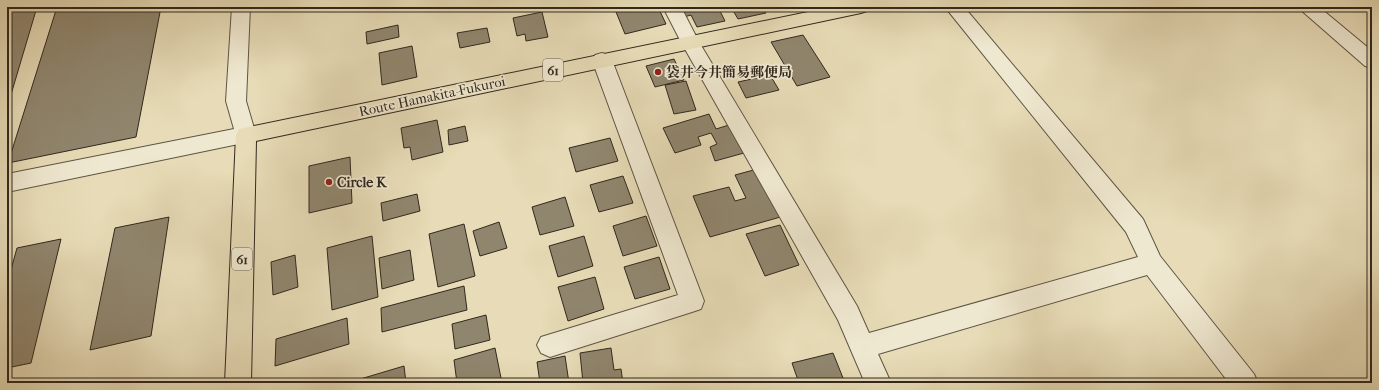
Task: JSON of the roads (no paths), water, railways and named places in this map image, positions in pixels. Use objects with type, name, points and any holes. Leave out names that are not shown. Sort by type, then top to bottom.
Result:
[{"type":"main road","name":"Route Hamakita-Fukuroi","points":[[246,135],[860,7]]},
{"type":"main road","name":"61","points":[[238,383],[246,135]]},
{"type":"street","points":[[7,183],[246,135],[236,100],[241,7]]},
{"type":"street","points":[[672,7],[690,42],[848,314],[878,383]]},
{"type":"street","points":[[954,7],[1135,226],[1152,263],[1245,383]]},
{"type":"street","points":[[1308,7],[1372,61]]},
{"type":"street","points":[[550,345],[692,301],[602,60]]},
{"type":"street","points":[[862,347],[1152,263]]},
{"type":"place","name":"袋井今井簡易郵便局","points":[[658,72]]},
{"type":"place","name":"Circle K","points":[[329,182]]}]
